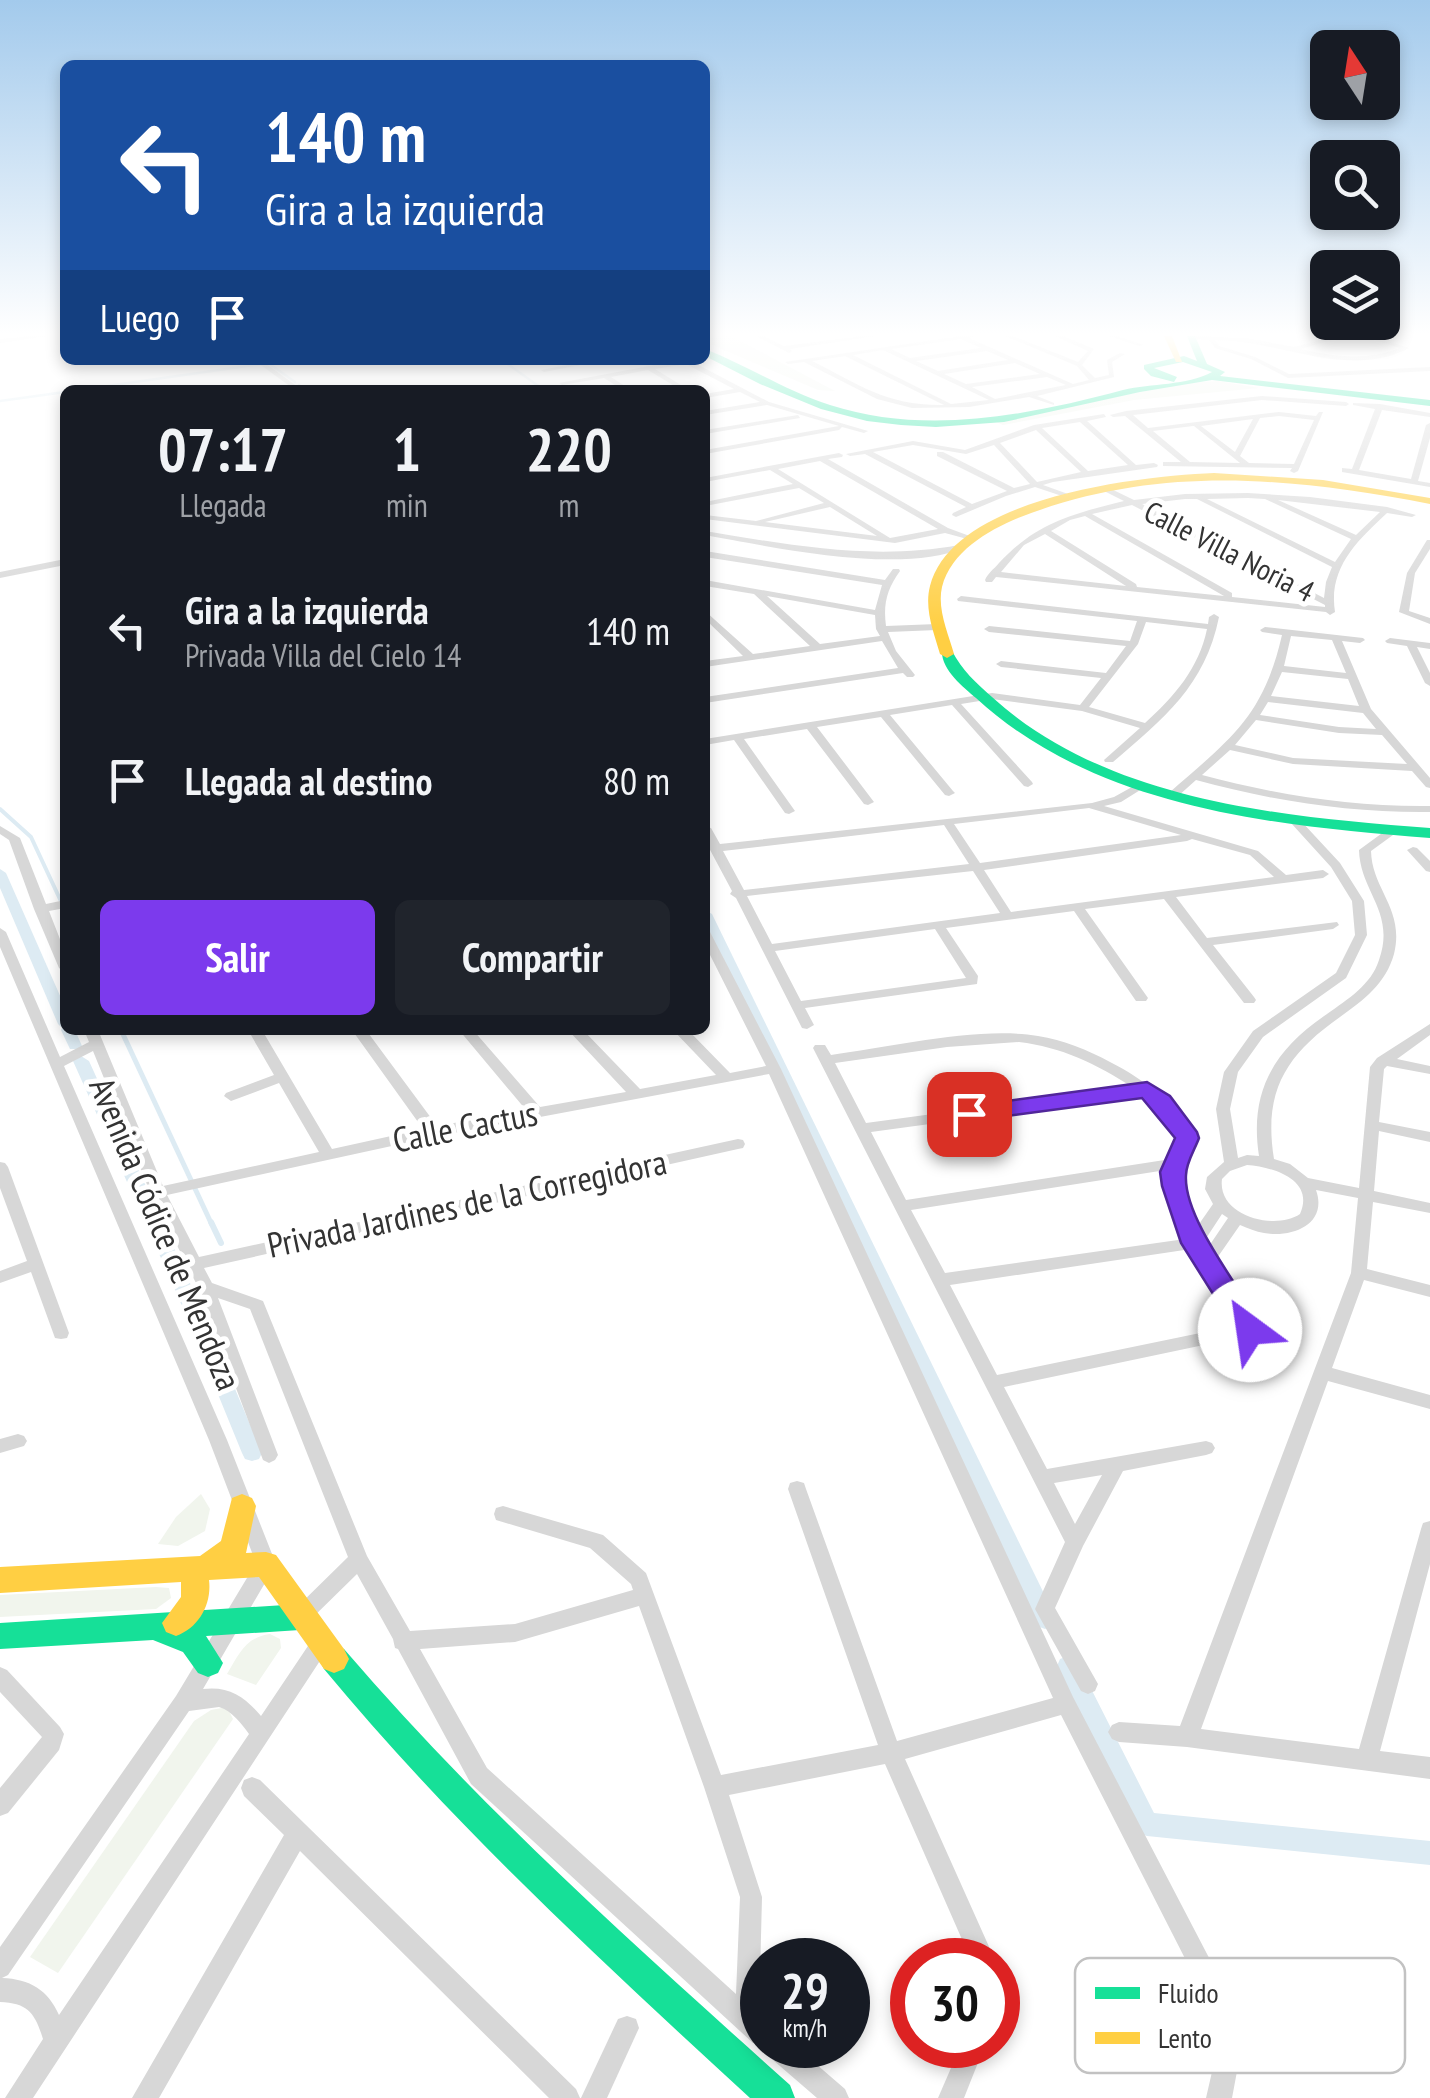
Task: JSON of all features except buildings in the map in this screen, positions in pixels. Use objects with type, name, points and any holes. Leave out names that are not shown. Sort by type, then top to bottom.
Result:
[{"type":"street","points":[[710,451],[806,434]]},
{"type":"street","points":[[850,454],[922,445],[961,452],[1019,434]]},
{"type":"street","points":[[1045,434],[1087,474]]},
{"type":"street","points":[[1097,434],[1134,467]]},
{"type":"street","points":[[1152,434],[1187,464]]},
{"type":"street","points":[[1206,434],[1246,471]]},
{"type":"street","points":[[1246,471],[1254,434]]},
{"type":"street","points":[[711,536],[880,556],[920,556],[963,541],[1016,513],[1065,494],[1294,468],[1311,434]]},
{"type":"street","points":[[1367,434],[1350,471],[1430,501]]},
{"type":"street","points":[[1397,490],[1416,470],[1428,434]]},
{"type":"street","points":[[996,442],[1041,484],[1065,494]]},
{"type":"street","points":[[922,445],[1013,491]]},
{"type":"street","points":[[866,452],[971,507]]},
{"type":"street","points":[[710,479],[839,455]]},
{"type":"street","points":[[821,458],[940,532],[963,541]]},
{"type":"street","points":[[1166,464],[1397,490],[1430,485]]},
{"type":"street","points":[[956,515],[1013,491],[1041,484],[1154,466]]},
{"type":"street","points":[[772,468],[892,541]]},
{"type":"street","points":[[1416,470],[1430,468]]},
{"type":"street","name":"Calle Villa Noria 4","points":[[1329,610],[990,577],[1044,530],[1134,502],[1194,495],[1246,471],[1355,538]]},
{"type":"street","points":[[710,503],[800,485]]},
{"type":"street","name":"Calle Villa Noria 4","points":[[1112,489],[1329,610]]},
{"type":"street","points":[[1397,490],[1412,514]]},
{"type":"street","name":"Calle Villa Noria 4","points":[[1329,610],[1336,566],[1397,490]]},
{"type":"street","name":"Calle Villa Noria 4","points":[[1194,495],[1336,566]]},
{"type":"street","points":[[748,523],[832,504]]},
{"type":"street","name":"Calle Villa Noria 4","points":[[1086,514],[1236,599]]},
{"type":"street","points":[[710,518],[892,541],[940,532]]},
{"type":"street","name":"Calle Villa Noria 4","points":[[1044,530],[1138,590]]},
{"type":"street","points":[[711,536],[880,562],[945,566]]},
{"type":"street","points":[[963,541],[945,566],[928,624],[960,676],[979,697],[1040,742],[1140,790],[1175,794],[1297,823],[1430,833]]},
{"type":"street","points":[[1430,542],[1411,572],[1404,612],[1430,621]]},
{"type":"street","points":[[710,555],[885,583]]},
{"type":"street","points":[[2,573],[60,563]]},
{"type":"street","points":[[710,699],[908,672],[881,626],[885,583],[896,571]]},
{"type":"street","points":[[710,584],[881,626]]},
{"type":"street","points":[[758,593],[817,647]]},
{"type":"street","points":[[961,599],[1144,619],[1214,622],[1187,688],[1109,760]]},
{"type":"street","points":[[710,619],[750,657]]},
{"type":"street","points":[[1083,708],[1134,644],[1144,619]]},
{"type":"street","points":[[710,663],[817,647],[881,626],[928,624]]},
{"type":"street","points":[[989,629],[1134,644]]},
{"type":"street","points":[[1265,630],[1360,640]]},
{"type":"street","points":[[1175,794],[1231,747],[1267,699],[1280,669],[1287,632]]},
{"type":"street","points":[[1336,638],[1348,676],[1366,710],[1430,785]]},
{"type":"street","points":[[1390,641],[1430,646]]},
{"type":"street","points":[[1411,644],[1430,683]]},
{"type":"street","points":[[1001,664],[1110,676]]},
{"type":"street","points":[[1280,669],[1348,676]]},
{"type":"street","points":[[710,741],[979,697],[1083,708],[1148,727]]},
{"type":"street","points":[[1267,699],[1366,710]]},
{"type":"street","points":[[952,701],[1028,784]]},
{"type":"street","points":[[884,713],[949,792]]},
{"type":"street","points":[[1254,717],[1339,730],[1382,732]]},
{"type":"street","points":[[810,725],[868,802]]},
{"type":"street","points":[[737,737],[789,811]]},
{"type":"street","points":[[1231,747],[1293,761],[1413,768]]},
{"type":"street","points":[[1197,777],[1294,799],[1379,809],[1430,809]]},
{"type":"street","points":[[715,848],[1109,802],[1140,790]]},
{"type":"street","points":[[1126,817],[1126,808],[1140,790]]},
{"type":"street","points":[[1089,804],[1254,853],[1283,879]]},
{"type":"street","points":[[947,821],[1006,915]]},
{"type":"street","points":[[1231,1162],[1223,1109],[1232,1072],[1258,1034],[1340,975],[1361,934],[1358,901],[1336,865],[1297,823]]},
{"type":"street","points":[[0,829],[14,838],[60,956]]},
{"type":"street","points":[[1267,1162],[1262,1136],[1264,1099],[1279,1066],[1312,1032],[1377,980],[1388,955],[1391,930],[1384,898],[1363,860],[1365,850],[1389,832]]},
{"type":"street","points":[[710,837],[806,1024]]},
{"type":"street","points":[[736,894],[1194,837]]},
{"type":"street","points":[[1414,850],[1430,868]]},
{"type":"street","points":[[768,948],[1323,874]]},
{"type":"street","points":[[1167,894],[1249,1000]]},
{"type":"street","points":[[40,909],[60,905]]},
{"type":"street","points":[[1077,906],[1141,998]]},
{"type":"street","points":[[798,1005],[972,981],[938,925]]},
{"type":"street","points":[[1204,942],[1333,925]]},
{"type":"street","name":"Avenida Códice de Mendoza","points":[[0,932],[210,1422],[266,1564],[300,1617],[439,1784],[777,2098]]},
{"type":"street","points":[[710,942],[774,1069],[1066,1704],[1195,1958]]},
{"type":"street","points":[[1187,1737],[1359,1273],[1375,1074],[1381,1061],[1407,1048],[1430,1028]]},
{"type":"street","points":[[258,1035],[328,1155]]},
{"type":"street","points":[[364,1035],[433,1132]]},
{"type":"street","points":[[470,1035],[536,1112]]},
{"type":"street","points":[[581,1035],[636,1095]]},
{"type":"street","points":[[685,1035],[726,1078]]},
{"type":"street","points":[[57,1064],[94,1037],[158,1192],[206,1286],[270,1455]]},
{"type":"street","points":[[995,1382],[1250,1330],[1194,1243],[1174,1186],[1176,1163],[1187,1138],[1185,1132],[1162,1102],[1108,1066],[1024,1038],[823,1054],[1075,1542]]},
{"type":"street","points":[[1381,1061],[1430,1070]]},
{"type":"street","name":"Calle Cactus","points":[[158,1192],[433,1132],[774,1069]]},
{"type":"street","points":[[230,1096],[282,1076]]},
{"type":"street","points":[[862,1128],[1147,1090]]},
{"type":"street","points":[[1372,1125],[1430,1137]]},
{"type":"street","name":"Privada Jardines de la Corregidora","points":[[196,1264],[738,1144]]},
{"type":"street","points":[[1231,1162],[1267,1162],[1286,1168],[1312,1192],[1314,1206],[1308,1218],[1294,1226],[1274,1229],[1237,1218],[1220,1205],[1213,1192],[1212,1180],[1231,1162]]},
{"type":"street","points":[[901,1206],[1176,1163]]},
{"type":"street","points":[[0,1167],[4,1194],[36,1264],[61,1333]]},
{"type":"street","points":[[1304,1182],[1430,1208]]},
{"type":"street","points":[[940,1280],[1194,1243],[1220,1205]]},
{"type":"street","points":[[1207,1260],[1237,1218]]},
{"type":"street","points":[[0,1276],[36,1264]]},
{"type":"street","points":[[1359,1273],[1430,1291]]},
{"type":"street","points":[[206,1286],[257,1305],[359,1560],[479,1776],[740,2013]]},
{"type":"street","points":[[1324,1374],[1430,1402]]},
{"type":"street","points":[[1042,1478],[1206,1448]]},
{"type":"street","points":[[1088,1684],[1045,1609],[1075,1542],[1116,1467]]},
{"type":"street","points":[[798,1489],[891,1752],[973,1938]]},
{"type":"street","points":[[198,1567],[234,1548],[242,1506]]},
{"type":"street","points":[[503,1514],[596,1540],[638,1579],[715,1787],[750,1897],[752,1938]]},
{"type":"street","points":[[1368,1760],[1430,1528]]},
{"type":"street","points":[[0,1636],[300,1617],[359,1560]]},
{"type":"street","points":[[0,1580],[266,1564]]},
{"type":"street","points":[[0,1967],[183,1703],[266,1564]]},
{"type":"street","points":[[176,1623],[199,1596],[198,1567]]},
{"type":"street","points":[[402,1642],[515,1633],[644,1596]]},
{"type":"street","points":[[149,1625],[193,1642],[208,1663]]},
{"type":"street","points":[[18,2098],[320,1644]]},
{"type":"street","points":[[0,1677],[53,1734],[52,1743],[0,1805]]},
{"type":"street","points":[[183,1703],[218,1695],[230,1698],[260,1730]]},
{"type":"street","points":[[715,1787],[891,1752],[1066,1704]]},
{"type":"street","points":[[1119,1732],[1430,1768]]},
{"type":"street","points":[[252,1788],[567,2098]]},
{"type":"street","points":[[145,2098],[297,1834]]},
{"type":"street","points":[[0,1990],[19,1989],[46,2008],[56,2040]]},
{"type":"street","points":[[594,2098],[627,2028]]},
{"type":"street","points":[[801,2068],[836,2098]]},
{"type":"street","points":[[951,2098],[963,2068]]},
{"type":"street","points":[[1219,2098],[1224,2073]]},
{"type":"shaded area","points":[[201,1494],[210,1509],[205,1531],[178,1546],[158,1544],[176,1517]]},
{"type":"shaded area","points":[[169,1588],[171,1598],[156,1609],[0,1617],[0,1595]]},
{"type":"shaded area","points":[[270,1634],[280,1639],[281,1648],[256,1685],[227,1674],[249,1643]]},
{"type":"shaded area","points":[[227,1707],[233,1719],[58,1973],[30,1957],[194,1721],[211,1710]]},
{"type":"waterway","points":[[0,809],[31,837],[60,899]]},
{"type":"waterway","points":[[0,873],[60,1012]]},
{"type":"waterway","points":[[710,924],[1045,1619]]},
{"type":"waterway","points":[[70,1035],[75,1046]]},
{"type":"waterway","points":[[123,1035],[212,1225]]},
{"type":"waterway","points":[[81,1061],[186,1294],[252,1453]]},
{"type":"waterway","points":[[211,1222],[221,1243]]},
{"type":"waterway","points":[[1068,1666],[1147,1824],[1430,1853]]},
{"type":"traffic: fast","points":[[947,654],[969,684],[1010,722],[1062,753],[1120,778],[1248,812],[1430,833]]},
{"type":"traffic: fast","points":[[0,1636],[300,1617]]},
{"type":"traffic: fast","points":[[156,1627],[193,1642],[208,1663]]},
{"type":"traffic: fast","points":[[334,1659],[384,1719],[491,1833],[777,2098]]},
{"type":"traffic: slow","points":[[947,654],[935,604],[936,587],[953,555],[1004,520],[1055,500],[1107,486],[1214,476],[1323,483],[1430,501]]},
{"type":"traffic: slow","points":[[209,1565],[234,1548],[242,1506]]},
{"type":"traffic: slow","points":[[0,1580],[266,1564],[334,1659]]},
{"type":"traffic: slow","points":[[176,1623],[195,1598],[191,1568]]},
{"type":"route","points":[[969,1114],[1147,1090],[1162,1102],[1185,1132],[1187,1138],[1173,1172],[1174,1186],[1194,1243],[1250,1330]]}]
